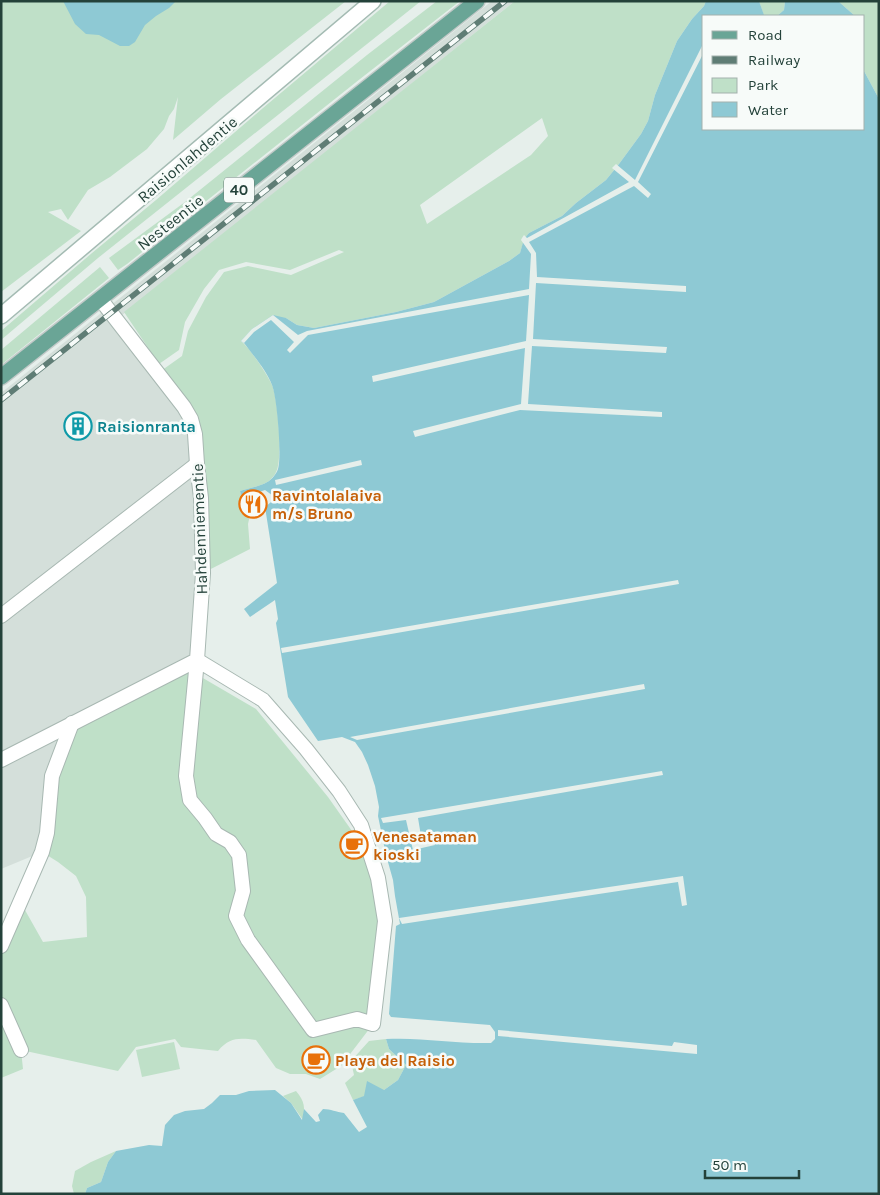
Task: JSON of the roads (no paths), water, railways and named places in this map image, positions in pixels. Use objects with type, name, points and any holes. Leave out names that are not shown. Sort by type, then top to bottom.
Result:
[{"type":"main road","name":"Raisionlahdentie","points":[[1,316],[372,1]]},
{"type":"main road","name":"Nesteentie","points":[[1,378],[477,1]]},
{"type":"street","name":"Hahdenniementie","points":[[101,300],[184,407],[191,419],[195,434],[201,498],[203,573],[186,776],[190,800],[216,834],[230,842],[239,855],[243,892],[236,916],[248,940],[313,1030],[357,1019],[373,1024],[378,995],[385,921],[378,878],[361,825],[340,792],[306,749],[263,700],[197,660]]},
{"type":"street","points":[[1,616],[197,464]]},
{"type":"street","points":[[1,760],[197,660]]},
{"type":"street","points":[[1,946],[42,852],[48,832],[52,776],[72,723]]},
{"type":"street","points":[[1,1005],[21,1050]]},
{"type":"water","points":[[63,1],[176,1],[145,25],[135,42],[129,46],[120,46],[99,35],[86,34],[75,24]]},
{"type":"water","points":[[706,1],[759,1],[764,15],[702,15],[702,130],[865,130],[865,73],[879,99],[879,1194],[85,1194],[87,1188],[101,1182],[108,1162],[116,1151],[149,1145],[162,1146],[165,1125],[174,1115],[185,1111],[204,1109],[220,1095],[275,1090],[291,1103],[302,1120],[304,1109],[316,1122],[320,1121],[318,1115],[323,1109],[331,1110],[344,1113],[359,1132],[367,1127],[353,1100],[364,1096],[367,1081],[384,1090],[398,1080],[406,1065],[389,1049],[386,1039],[491,1043],[495,1039],[495,1032],[490,1025],[391,1017],[389,1014],[396,926],[400,924],[393,880],[378,816],[379,807],[375,786],[368,765],[355,742],[342,737],[318,741],[288,697],[276,623],[278,619],[275,600],[250,617],[244,609],[277,583],[265,507],[276,498],[265,490],[242,498],[240,491],[263,484],[272,479],[276,474],[279,462],[279,440],[272,385],[260,363],[241,341],[252,329],[273,315],[286,318],[297,325],[314,328],[396,312],[434,302],[509,261],[520,253],[524,239],[529,233],[562,216],[606,180],[619,164],[648,121],[655,95],[677,41],[692,19]]},
{"type":"water","points":[[785,1],[838,1],[854,15],[778,15],[784,10]]},
{"type":"railway","points":[[1,400],[505,1]]},
{"type":"place","name":"Raisionranta","points":[[78,426]]},
{"type":"place","name":"Ravintolalaiva m/s Bruno","points":[[253,504]]},
{"type":"place","name":"Venesataman kioski","points":[[354,845]]},
{"type":"place","name":"Playa del Raisio","points":[[316,1060]]}]
